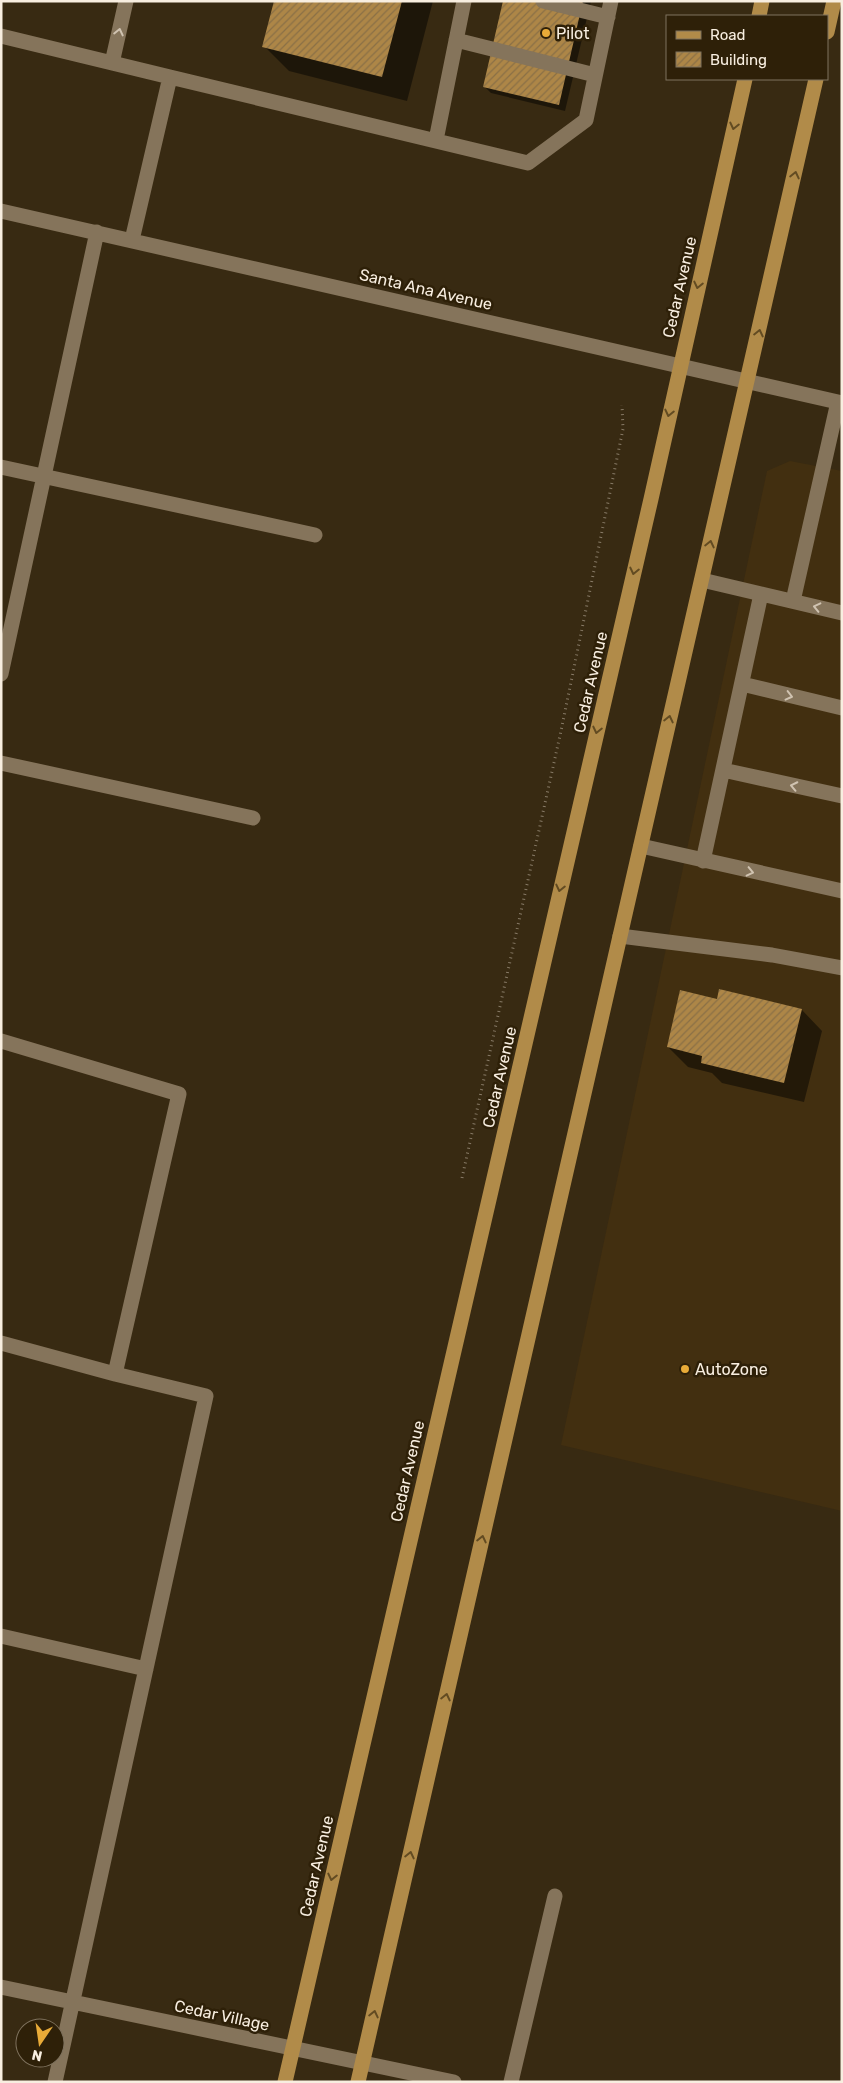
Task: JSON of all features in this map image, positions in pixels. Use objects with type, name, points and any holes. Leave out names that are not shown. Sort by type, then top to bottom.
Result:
[{"type":"main road","points":[[759,15],[762,1]]},
{"type":"main road","points":[[828,28],[834,1]]},
{"type":"main road","name":"Cedar Avenue","points":[[285,2082],[651,499],[744,80]]},
{"type":"main road","points":[[358,2082],[816,80]]},
{"type":"street","points":[[112,63],[126,1]]},
{"type":"street","points":[[436,140],[464,1]]},
{"type":"street","points":[[543,1],[608,17]]},
{"type":"street","points":[[1,36],[528,163],[586,120],[611,1]]},
{"type":"street","points":[[456,40],[595,75]]},
{"type":"street","points":[[132,240],[170,77]]},
{"type":"street","name":"Santa Ana Avenue","points":[[1,211],[840,403]]},
{"type":"street","points":[[1,674],[97,232]]},
{"type":"street","points":[[793,602],[840,403]]},
{"type":"street","points":[[1,467],[315,534]]},
{"type":"street","points":[[702,580],[842,613]]},
{"type":"street","points":[[703,861],[761,594]]},
{"type":"street","points":[[742,684],[842,708]]},
{"type":"street","points":[[1,763],[253,818]]},
{"type":"street","points":[[723,770],[842,796]]},
{"type":"street","points":[[641,846],[842,891]]},
{"type":"street","points":[[620,936],[772,955],[842,968]]},
{"type":"street","points":[[1,1041],[179,1094],[115,1374]]},
{"type":"street","points":[[1,1343],[206,1396],[55,2082]]},
{"type":"street","points":[[1,1636],[146,1669]]},
{"type":"street","points":[[511,2082],[555,1896]]},
{"type":"street","name":"Cedar Village","points":[[1,1986],[73,2003],[454,2082]]},
{"type":"path","points":[[462,1178],[561,732],[623,429],[622,405]]},
{"type":"shaded area","points":[[790,461],[842,471],[842,1511],[561,1445],[767,471]]},
{"type":"building","points":[[274,1],[402,1],[382,77],[262,47]]},
{"type":"building","points":[[503,1],[583,1],[559,105],[483,87]]},
{"type":"building","points":[[719,989],[802,1009],[784,1083],[701,1063],[702,1056],[667,1047],[680,990],[717,999]]},
{"type":"place","name":"Pilot","points":[[546,33]]},
{"type":"place","name":"AutoZone","points":[[685,1369]]}]
